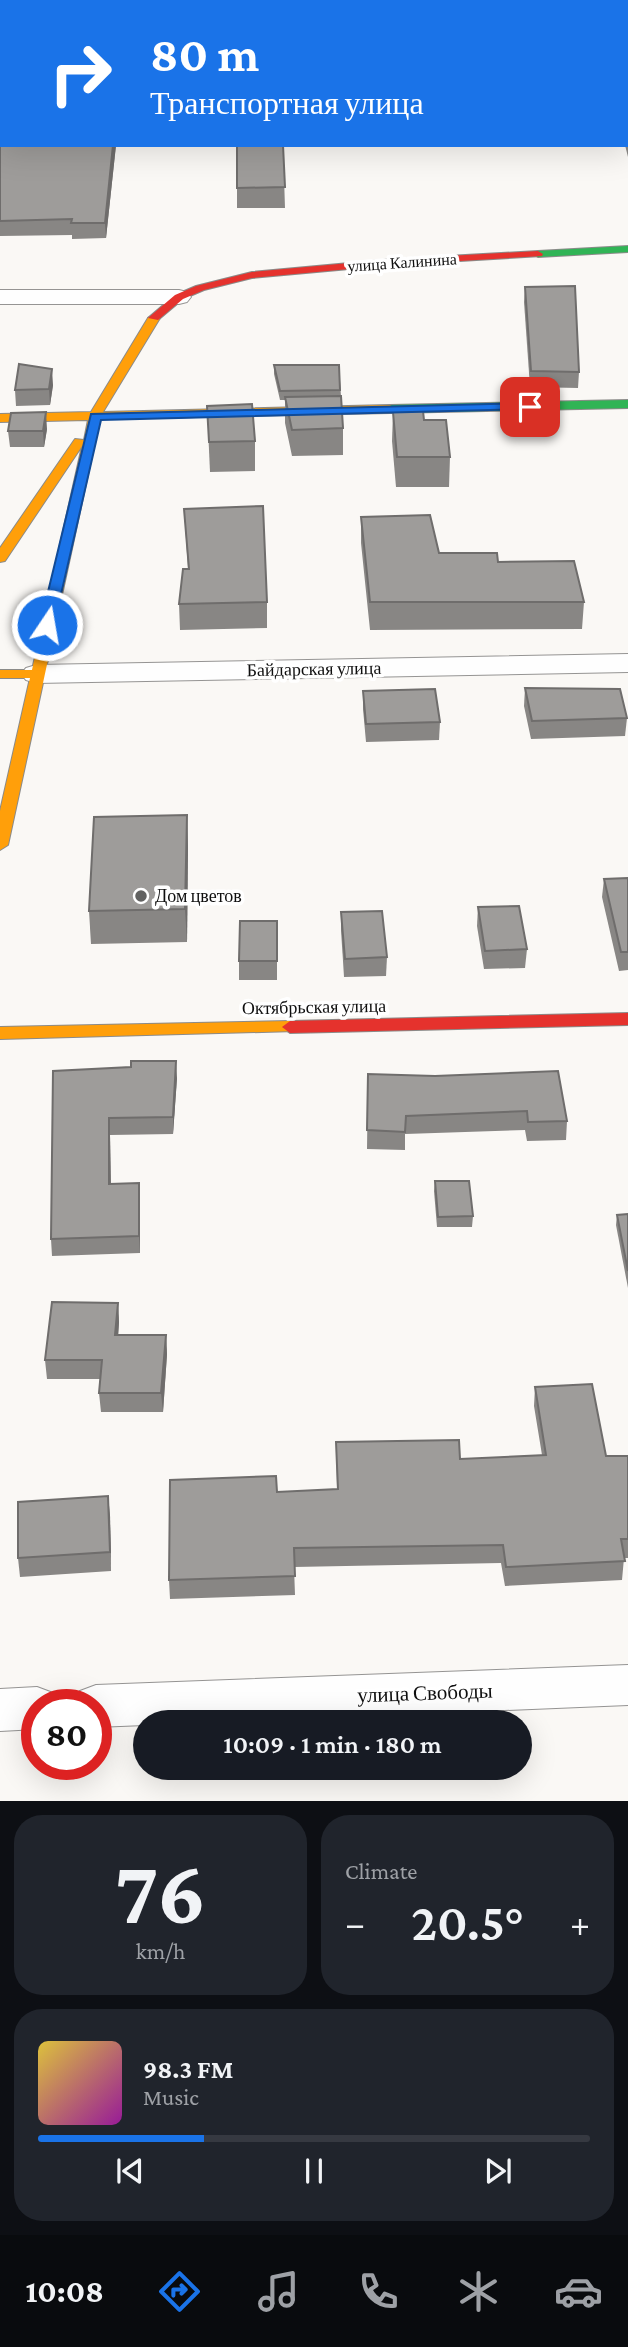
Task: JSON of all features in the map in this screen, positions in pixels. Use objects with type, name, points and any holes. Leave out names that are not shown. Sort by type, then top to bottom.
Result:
[{"type":"main road","name":"улица Калинина","points":[[95,416],[151,321],[179,297],[200,288],[252,275],[310,268],[628,249]]},
{"type":"main road","points":[[0,418],[628,404]]},
{"type":"main road","points":[[0,558],[95,416]]},
{"type":"main road","points":[[0,845],[95,416]]},
{"type":"main road","name":"Байдарская улица","points":[[0,674],[37,674]]},
{"type":"main road","name":"Октябрьская улица","points":[[0,1033],[628,1019]]},
{"type":"street","name":"улица Калинина","points":[[0,297],[179,297]]},
{"type":"street","name":"Байдарская улица","points":[[37,674],[628,663]]},
{"type":"street","name":"улица Свободы","points":[[112,1705],[628,1685]]},
{"type":"street","points":[[0,1710],[21,1709]]},
{"type":"building","points":[[0,147],[113,147],[105,223],[71,223],[72,219],[0,221]]},
{"type":"building","points":[[237,147],[283,147],[285,187],[237,188]]},
{"type":"building","points":[[575,286],[579,372],[531,371],[525,287]]},
{"type":"building","points":[[19,364],[52,369],[49,389],[15,390]]},
{"type":"building","points":[[274,365],[339,365],[340,390],[280,391]]},
{"type":"building","points":[[341,396],[343,428],[292,430],[285,397]]},
{"type":"building","points":[[252,404],[255,441],[209,442],[207,406]]},
{"type":"building","points":[[423,411],[424,420],[446,420],[450,457],[397,457],[393,412]]},
{"type":"building","points":[[46,412],[43,431],[8,431],[11,413]]},
{"type":"building","points":[[263,506],[267,602],[179,604],[183,569],[189,569],[184,509]]},
{"type":"building","points":[[430,515],[439,553],[497,553],[498,562],[574,561],[584,602],[370,602],[361,517]]},
{"type":"building","points":[[525,688],[620,689],[627,718],[532,721]]},
{"type":"building","points":[[435,689],[440,722],[366,724],[363,691]]},
{"type":"building","name":"Дом цветов","points":[[187,815],[185,909],[89,911],[94,817]]},
{"type":"building","points":[[628,878],[628,952],[621,952],[604,879]]},
{"type":"building","points":[[519,906],[527,949],[485,951],[478,907]]},
{"type":"building","points":[[382,911],[387,957],[345,959],[341,912]]},
{"type":"building","points":[[240,921],[277,921],[277,961],[239,961]]},
{"type":"building","points":[[131,1061],[176,1061],[173,1117],[109,1118],[109,1184],[139,1183],[139,1236],[51,1239],[53,1071],[131,1067]]},
{"type":"building","points":[[558,1071],[567,1121],[528,1122],[527,1111],[406,1116],[405,1132],[367,1130],[368,1074],[435,1076]]},
{"type":"building","points":[[435,1181],[469,1181],[473,1216],[438,1217]]},
{"type":"building","points":[[628,1214],[628,1271],[617,1215]]},
{"type":"building","points":[[52,1302],[118,1303],[115,1335],[166,1335],[161,1393],[99,1393],[102,1360],[45,1360]]},
{"type":"building","points":[[592,1384],[606,1456],[628,1456],[628,1539],[621,1539],[625,1561],[506,1567],[503,1545],[294,1548],[295,1576],[169,1580],[170,1480],[276,1476],[277,1492],[338,1489],[336,1442],[459,1440],[460,1459],[546,1455],[535,1387]]},
{"type":"building","points":[[108,1496],[110,1552],[18,1558],[18,1502]]},
{"type":"traffic: fast","points":[[538,254],[628,249]]},
{"type":"traffic: fast","points":[[390,409],[628,404]]},
{"type":"traffic: slow","points":[[0,845],[95,416],[154,318]]},
{"type":"traffic: slow","points":[[0,418],[390,409]]},
{"type":"traffic: slow","points":[[0,558],[79,442]]},
{"type":"traffic: slow","points":[[0,674],[36,674]]},
{"type":"traffic: slow","points":[[0,1033],[290,1027]]},
{"type":"traffic: jam","points":[[154,318],[179,297],[200,288],[252,275],[393,262],[538,254]]},
{"type":"traffic: jam","points":[[290,1027],[628,1019]]},
{"type":"place","name":"Дом цветов","points":[[141,896]]},
{"type":"route","points":[[47,625],[95,416],[530,407]]}]
